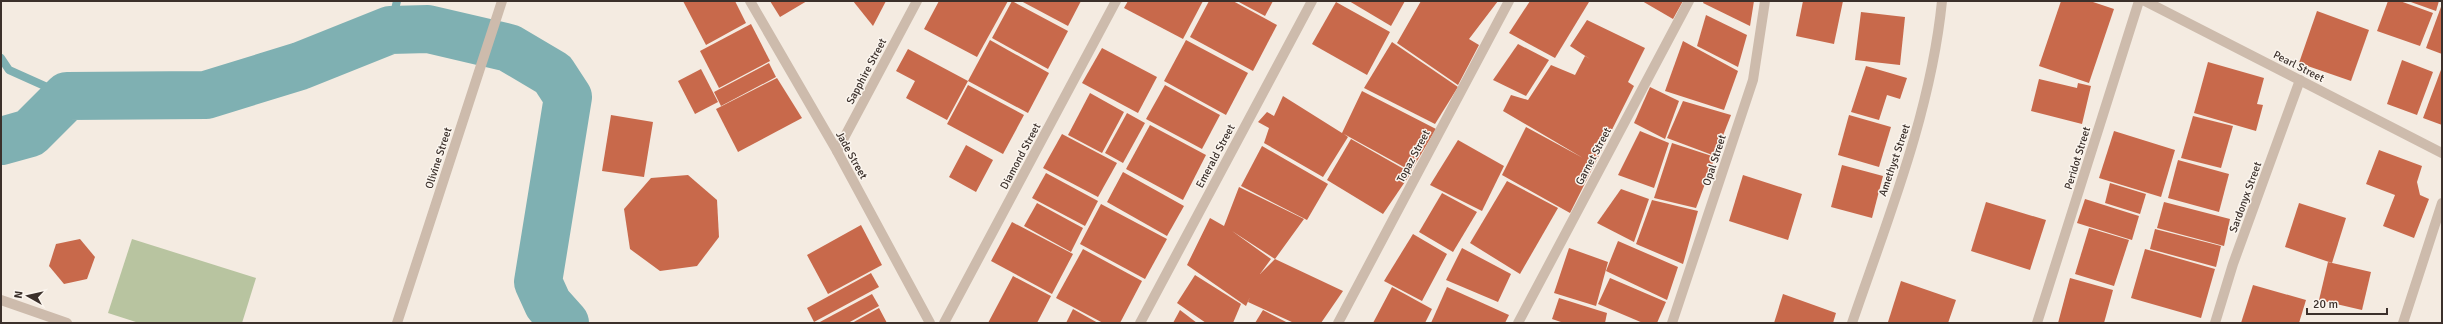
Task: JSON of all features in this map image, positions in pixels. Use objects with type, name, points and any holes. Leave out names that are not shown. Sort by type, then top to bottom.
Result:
[{"type":"street","name":"Jade Street","points":[[750,1],[837,151],[930,323]]},
{"type":"street","name":"Sapphire Street","points":[[837,151],[917,1]]},
{"type":"street","name":"Diamond Street","points":[[944,323],[1116,1]]},
{"type":"street","name":"Emerald Street","points":[[1140,323],[1312,1]]},
{"type":"street","name":"Topaz Street","points":[[1338,323],[1509,1]]},
{"type":"street","name":"Garnet Street","points":[[1518,323],[1689,1]]},
{"type":"street","name":"Opal Street","points":[[1672,323],[1753,80],[1764,1]]},
{"type":"street","name":"Amethyst Street","points":[[1852,323],[1919,124],[1940,27],[1942,1]]},
{"type":"street","name":"Peridot Street","points":[[2037,323],[2139,1]]},
{"type":"street","name":"Pearl Street","points":[[2145,1],[2442,153]]},
{"type":"street","name":"Olivine Street","points":[[397,323],[501,3]]},
{"type":"street","name":"Sardonyx Street","points":[[2215,323],[2233,264],[2300,80]]},
{"type":"street","points":[[2403,323],[2442,203]]},
{"type":"street","points":[[1,300],[68,323]]},
{"type":"green space","points":[[132,239],[256,278],[242,323],[139,323],[108,313]]},
{"type":"building","points":[[683,1],[735,1],[746,23],[706,45]]},
{"type":"building","points":[[770,1],[807,1],[780,17]]},
{"type":"building","points":[[853,1],[886,1],[873,26]]},
{"type":"building","points":[[939,1],[1008,1],[977,57],[924,29]]},
{"type":"building","points":[[1012,1],[1068,31],[1048,69],[992,38]]},
{"type":"building","points":[[1021,1],[1081,1],[1068,26]]},
{"type":"building","points":[[1128,1],[1203,1],[1183,39],[1124,8]]},
{"type":"building","points":[[1209,1],[1233,1],[1277,25],[1253,71],[1190,37]]},
{"type":"building","points":[[1237,1],[1273,1],[1265,16]]},
{"type":"building","points":[[1349,1],[1405,1],[1391,26]]},
{"type":"building","points":[[1421,1],[1498,1],[1469,39],[1479,45],[1458,85],[1397,43]]},
{"type":"building","points":[[1530,1],[1589,2],[1555,58],[1509,33]]},
{"type":"building","points":[[1642,1],[1683,1],[1673,19]]},
{"type":"building","points":[[1704,1],[1754,1],[1750,26],[1703,3]]},
{"type":"building","points":[[1803,1],[1843,1],[1834,44],[1796,36]]},
{"type":"building","points":[[2061,1],[2090,1],[2114,9],[2089,83],[2039,66]]},
{"type":"building","points":[[2388,1],[2400,1],[2433,13],[2420,46],[2377,31]]},
{"type":"building","points":[[2408,1],[2439,1],[2436,11]]},
{"type":"building","points":[[1336,2],[1390,32],[1367,75],[1312,44]]},
{"type":"building","points":[[2442,4],[2442,54],[2426,48]]},
{"type":"building","points":[[2317,11],[2369,30],[2351,81],[2299,63]]},
{"type":"building","points":[[1861,12],[1905,17],[1900,65],[1855,60]]},
{"type":"building","points":[[1706,15],[1747,35],[1738,67],[1697,46]]},
{"type":"building","points":[[1587,20],[1645,48],[1628,82],[1634,86],[1570,213],[1502,175],[1526,127],[1583,158],[1503,111],[1511,95],[1528,100],[1551,65],[1575,75],[1585,56],[1590,59],[1570,46]]},
{"type":"building","points":[[751,24],[770,61],[719,88],[700,51]]},
{"type":"building","points":[[990,40],[1049,73],[1028,113],[968,81]]},
{"type":"building","points":[[1186,40],[1248,73],[1226,115],[1164,81]]},
{"type":"building","points":[[1683,41],[1738,71],[1724,110],[1665,91]]},
{"type":"building","points":[[1392,42],[1458,87],[1435,124],[1364,88]]},
{"type":"building","points":[[1518,44],[1549,60],[1526,96],[1493,80]]},
{"type":"building","points":[[1102,48],[1157,77],[1138,113],[1082,83]]},
{"type":"building","points":[[908,49],[968,81],[947,120],[906,98],[915,81],[896,71]]},
{"type":"building","points":[[2402,60],[2433,72],[2417,115],[2387,104]]},
{"type":"building","points":[[2208,62],[2264,78],[2257,104],[2263,105],[2256,131],[2194,113]]},
{"type":"building","points":[[769,63],[776,77],[721,106],[714,92]]},
{"type":"building","points":[[1866,66],[1907,78],[1900,99],[1887,95],[1879,120],[1851,112]]},
{"type":"building","points":[[2442,67],[2442,125],[2423,118]]},
{"type":"building","points":[[701,69],[718,102],[695,114],[678,81]]},
{"type":"building","points":[[777,78],[802,118],[738,152],[716,109]]},
{"type":"building","points":[[2039,79],[2077,88],[2078,83],[2091,86],[2082,124],[2031,111]]},
{"type":"building","points":[[968,85],[1024,115],[1003,154],[947,124]]},
{"type":"building","points":[[1165,85],[1220,115],[1202,149],[1146,119]]},
{"type":"building","points":[[1650,87],[1679,101],[1665,139],[1634,123]]},
{"type":"building","points":[[1362,91],[1436,129],[1411,171],[1344,134],[1348,137],[1323,177],[1264,143],[1269,128],[1258,122],[1267,112],[1274,116],[1283,96],[1342,133]]},
{"type":"building","points":[[1090,93],[1124,112],[1102,153],[1068,135]]},
{"type":"building","points":[[1683,101],[1731,115],[1715,156],[1667,138]]},
{"type":"building","points":[[1127,113],[1145,123],[1123,163],[1105,153]]},
{"type":"building","points":[[611,115],[653,122],[644,177],[602,171]]},
{"type":"building","points":[[1849,115],[1891,127],[1879,167],[1838,155]]},
{"type":"building","points":[[2193,116],[2233,126],[2221,168],[2181,158]]},
{"type":"building","points":[[1150,125],[1206,155],[1183,200],[1126,169]]},
{"type":"building","points":[[1640,131],[1669,143],[1654,188],[1618,175]]},
{"type":"building","points":[[2114,131],[2175,150],[2161,197],[2099,178]]},
{"type":"building","points":[[1062,134],[1117,163],[1098,197],[1043,168]]},
{"type":"building","points":[[1351,139],[1411,173],[1383,214],[1327,180]]},
{"type":"building","points":[[1458,140],[1504,166],[1482,211],[1430,185]]},
{"type":"building","points":[[1672,143],[1715,157],[1696,208],[1654,198]]},
{"type":"building","points":[[966,145],[993,160],[976,192],[949,177]]},
{"type":"building","points":[[1262,146],[1328,184],[1307,220],[1241,186]]},
{"type":"building","points":[[2379,150],[2422,166],[2417,182],[2420,195],[2429,199],[2414,238],[2383,226],[2395,195],[2366,184]]},
{"type":"building","points":[[2178,160],[2229,174],[2219,212],[2168,198]]},
{"type":"building","points":[[1842,165],[1883,176],[1872,218],[1831,207]]},
{"type":"building","points":[[1123,172],[1184,206],[1167,236],[1107,202]]},
{"type":"building","points":[[1046,173],[1098,201],[1085,226],[1032,198]]},
{"type":"building","points":[[688,175],[717,200],[719,237],[697,266],[660,271],[630,249],[624,209],[651,178]]},
{"type":"building","points":[[1743,175],[1802,194],[1788,240],[1729,221]]},
{"type":"building","points":[[1507,181],[1558,208],[1520,274],[1470,243]]},
{"type":"building","points":[[2110,183],[2146,194],[2140,214],[2105,203]]},
{"type":"building","points":[[1239,187],[1304,219],[1275,259],[1343,291],[1321,323],[1294,323],[1248,302],[1250,297],[1246,306],[1187,265],[1210,218],[1224,226]],"holes":[[[1232,231],[1275,259],[1260,274],[1271,259]]]},
{"type":"building","points":[[1621,189],[1649,199],[1634,242],[1597,223]]},
{"type":"building","points":[[1442,193],[1477,212],[1453,252],[1419,232]]},
{"type":"building","points":[[2085,199],[2139,216],[2132,240],[2077,223]]},
{"type":"building","points":[[1652,200],[1698,211],[1683,264],[1636,244]]},
{"type":"building","points":[[1986,202],[2046,220],[2030,270],[1971,251]]},
{"type":"building","points":[[2164,202],[2230,219],[2224,246],[2157,228]]},
{"type":"building","points":[[1037,203],[1083,228],[1071,252],[1024,226]]},
{"type":"building","points":[[2299,203],[2346,218],[2332,263],[2285,247]]},
{"type":"building","points":[[1101,204],[1167,239],[1145,279],[1080,244]]},
{"type":"building","points":[[1012,222],[1073,254],[1052,294],[991,261]]},
{"type":"building","points":[[861,225],[882,265],[828,294],[807,255]]},
{"type":"building","points":[[2089,228],[2129,240],[2114,286],[2075,274]]},
{"type":"building","points":[[2155,229],[2221,246],[2216,267],[2150,249]]},
{"type":"building","points":[[1413,234],[1447,254],[1422,301],[1384,281]]},
{"type":"building","points":[[80,239],[95,257],[87,279],[64,284],[49,266],[56,244]]},
{"type":"building","points":[[1618,241],[1678,267],[1667,300],[1606,271]]},
{"type":"building","points":[[1462,248],[1511,274],[1498,302],[1446,280]]},
{"type":"building","points":[[1569,248],[1608,262],[1596,306],[1554,293]]},
{"type":"building","points":[[1083,249],[1142,281],[1120,323],[1103,323],[1056,298]]},
{"type":"building","points":[[2145,249],[2215,269],[2201,318],[2131,298]]},
{"type":"building","points":[[2328,262],[2371,272],[2362,310],[2319,300]]},
{"type":"building","points":[[871,273],[879,287],[814,322],[807,308]]},
{"type":"building","points":[[1195,275],[1241,304],[1233,323],[1206,323],[1177,303]]},
{"type":"building","points":[[1013,276],[1051,296],[1037,323],[988,323]]},
{"type":"building","points":[[1610,278],[1666,302],[1657,323],[1643,323],[1598,304]]},
{"type":"building","points":[[2070,278],[2113,290],[2104,323],[2058,323]]},
{"type":"building","points":[[1901,281],[1956,300],[1948,323],[1888,322]]},
{"type":"building","points":[[2253,285],[2306,300],[2299,323],[2241,323]]},
{"type":"building","points":[[1392,287],[1432,309],[1425,323],[1373,323]]},
{"type":"building","points":[[1447,287],[1509,315],[1505,323],[1431,323]]},
{"type":"building","points":[[872,294],[879,306],[848,323],[818,323]]},
{"type":"building","points":[[1783,294],[1836,313],[1833,323],[1774,323]]},
{"type":"building","points":[[1559,298],[1607,313],[1605,323],[1564,323],[1552,319]]},
{"type":"building","points":[[879,308],[887,323],[852,323]]},
{"type":"building","points":[[1073,309],[1098,323],[1066,323]]},
{"type":"building","points":[[1180,310],[1197,323],[1173,323]]},
{"type":"building","points":[[1263,310],[1288,323],[1255,323]]},
{"type":"waterway","points":[[390,30],[397,1]]},
{"type":"waterway","points":[[1,141],[30,133],[67,96],[206,95],[300,66],[390,30],[428,29],[509,48],[553,74],[568,97],[538,282],[548,304],[565,323]]},
{"type":"waterway","points":[[1,58],[9,70],[67,96]]}]
